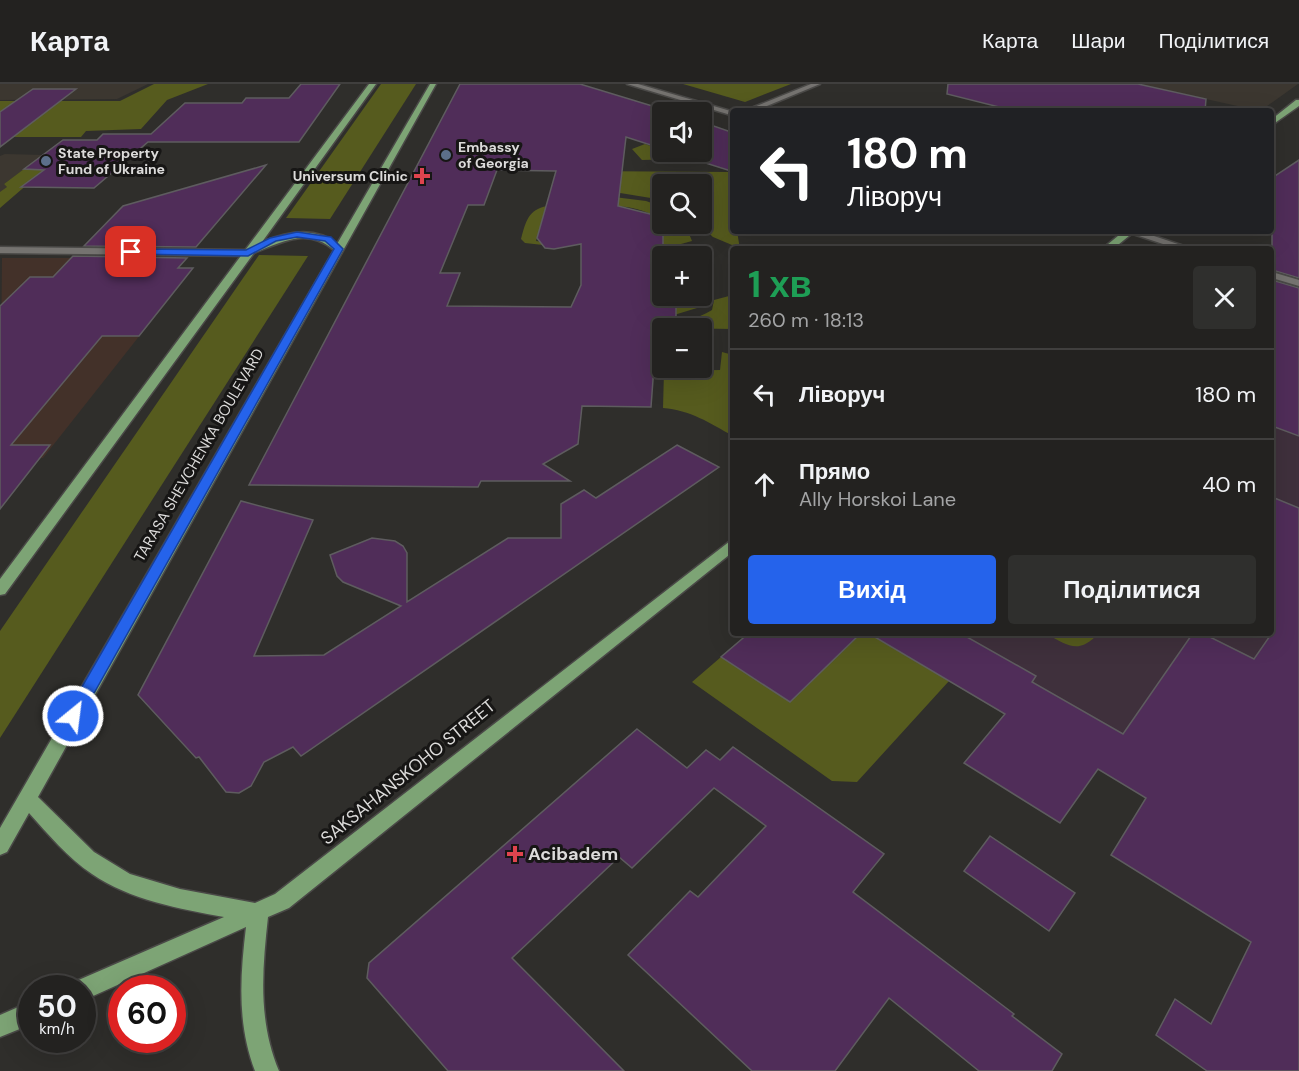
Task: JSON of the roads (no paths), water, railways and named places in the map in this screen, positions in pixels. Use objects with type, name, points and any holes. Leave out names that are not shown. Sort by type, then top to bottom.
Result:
[{"type":"main road","points":[[0,590],[373,84]]},
{"type":"main road","name":"TARASA SHEVCHENKA BOULEVARD","points":[[0,846],[433,84]]},
{"type":"main road","points":[[1274,121],[1299,102]]},
{"type":"main road","points":[[1111,246],[1125,234]]},
{"type":"main road","points":[[248,253],[273,239],[297,235],[328,239],[338,249]]},
{"type":"main road","name":"SAKSAHANSKOHO STREET","points":[[96,984],[282,901],[730,546]]},
{"type":"main road","points":[[27,798],[106,873],[166,896],[258,913],[250,986],[255,1027],[267,1071]]},
{"type":"main road","points":[[0,1026],[18,1018]]},
{"type":"street","points":[[630,84],[730,113]]},
{"type":"street","points":[[756,108],[817,84]]},
{"type":"street","points":[[1139,234],[1178,246]]},
{"type":"street","points":[[0,250],[248,253]]},
{"type":"street","points":[[1274,275],[1299,283]]},
{"type":"place","name":"Embassy of Georgia","points":[[446,155]]},
{"type":"place","name":"State Property Fund of Ukraine","points":[[46,161]]},
{"type":"place","name":"Universum Clinic","points":[[422,176]]},
{"type":"place","name":"Acibadem","points":[[515,854]]}]
